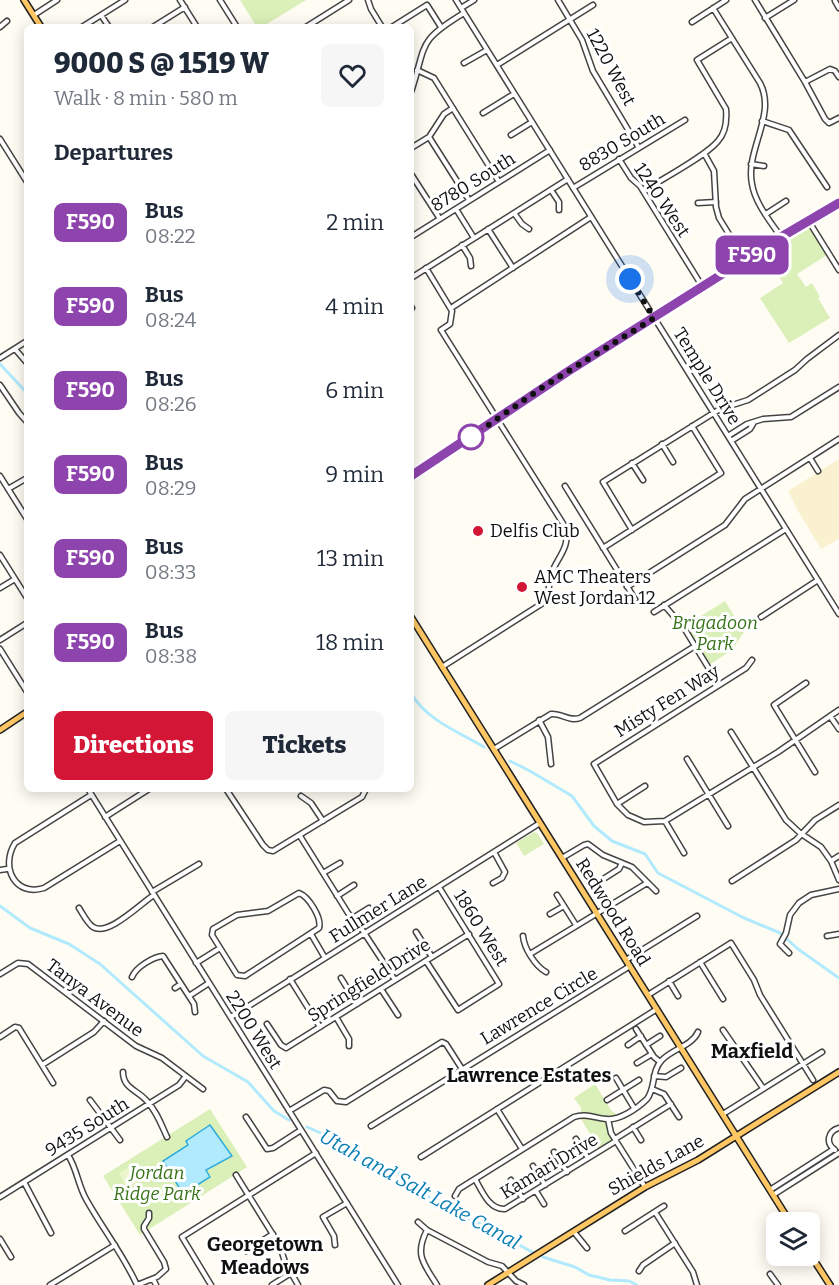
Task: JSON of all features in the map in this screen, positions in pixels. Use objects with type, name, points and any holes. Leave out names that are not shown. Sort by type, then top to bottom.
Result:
[{"type":"main road","points":[[24,0],[39,24]]},
{"type":"main road","points":[[414,474],[551,382],[808,220],[839,203]]},
{"type":"main road","name":"Redwood Road","points":[[414,622],[784,1212]]},
{"type":"main road","points":[[0,730],[24,714]]},
{"type":"main road","name":"Shields Lane","points":[[488,1285],[645,1187],[667,1174],[690,1165],[839,1072]]},
{"type":"main road","points":[[817,1266],[827,1284]]},
{"type":"street","points":[[34,15],[57,0]]},
{"type":"street","points":[[87,24],[125,0]]},
{"type":"street","points":[[180,0],[195,24]]},
{"type":"street","points":[[219,0],[235,24]]},
{"type":"street","points":[[311,24],[349,0]]},
{"type":"street","points":[[368,0],[380,24]]},
{"type":"street","name":"Temple Drive","points":[[456,0],[838,610]]},
{"type":"street","points":[[414,78],[426,41],[474,0]]},
{"type":"street","name":"1220 West","points":[[558,0],[585,47],[593,71],[639,148]]},
{"type":"street","points":[[692,22],[726,0]]},
{"type":"street","points":[[755,0],[829,123],[839,118]]},
{"type":"street","points":[[765,18],[794,0]]},
{"type":"street","points":[[835,2],[839,8]]},
{"type":"street","points":[[397,24],[427,5],[441,27]]},
{"type":"street","points":[[496,65],[593,5]]},
{"type":"street","points":[[158,24],[184,7]]},
{"type":"street","points":[[713,8],[764,90],[766,103],[751,164],[753,190],[781,237]]},
{"type":"street","points":[[101,15],[107,24]]},
{"type":"street","points":[[0,27],[7,21]]},
{"type":"street","points":[[643,191],[704,153],[721,138],[726,113],[724,105],[698,60],[732,38]]},
{"type":"street","points":[[464,63],[487,50]]},
{"type":"street","points":[[417,70],[434,78],[499,182]]},
{"type":"street","points":[[805,81],[827,70],[832,70],[839,77]]},
{"type":"street","points":[[483,113],[514,93]]},
{"type":"street","points":[[414,146],[429,137],[444,114],[453,108]]},
{"type":"street","name":"8830 South","points":[[573,188],[685,120]]},
{"type":"street","points":[[762,121],[784,127],[792,133],[827,187]]},
{"type":"street","points":[[512,135],[532,122]]},
{"type":"street","points":[[429,137],[469,200]]},
{"type":"street","points":[[0,140],[24,177]]},
{"type":"street","name":"8780 South","points":[[414,235],[550,150]]},
{"type":"street","points":[[704,153],[714,171],[719,218],[745,260]]},
{"type":"street","name":"1240 West","points":[[619,159],[643,191],[702,286]]},
{"type":"street","points":[[751,164],[764,166]]},
{"type":"street","points":[[414,179],[440,219]]},
{"type":"street","points":[[414,276],[568,179]]},
{"type":"street","points":[[551,190],[559,202],[559,210]]},
{"type":"street","points":[[766,214],[786,201]]},
{"type":"street","points":[[698,203],[716,202]]},
{"type":"street","points":[[456,209],[474,238]]},
{"type":"street","points":[[514,213],[529,229]]},
{"type":"street","points":[[451,308],[535,251],[591,217]]},
{"type":"street","points":[[808,220],[839,270]]},
{"type":"street","points":[[488,229],[513,268]]},
{"type":"street","points":[[723,242],[730,237]]},
{"type":"street","points":[[462,245],[470,258],[471,266]]},
{"type":"street","points":[[426,268],[451,308],[450,324],[441,330],[567,532],[566,547],[550,578],[546,601],[442,667]]},
{"type":"street","points":[[632,530],[603,482],[728,405],[747,400],[795,370],[812,354],[839,335]]},
{"type":"street","points":[[0,358],[24,343]]},
{"type":"street","points":[[15,349],[24,360]]},
{"type":"street","points":[[0,385],[18,414],[24,419]]},
{"type":"street","points":[[730,439],[747,424],[754,424],[770,417],[791,417],[839,387]]},
{"type":"street","points":[[603,548],[721,473],[692,426]]},
{"type":"street","points":[[627,586],[725,525],[732,519],[742,502],[839,439]]},
{"type":"street","points":[[662,444],[673,462]]},
{"type":"street","points":[[810,458],[818,471]]},
{"type":"street","points":[[632,463],[643,480]]},
{"type":"street","points":[[0,476],[24,514]]},
{"type":"street","points":[[8,489],[24,480]]},
{"type":"street","points":[[565,486],[635,599]]},
{"type":"street","points":[[654,612],[786,529]]},
{"type":"street","points":[[0,555],[24,593]]},
{"type":"street","points":[[0,588],[15,579]]},
{"type":"street","points":[[761,617],[818,580]]},
{"type":"street","points":[[664,605],[684,628],[719,685]]},
{"type":"street","points":[[0,640],[24,625]]},
{"type":"street","points":[[494,749],[539,720],[555,713],[573,720],[580,718],[695,646]]},
{"type":"street","points":[[0,649],[24,687]]},
{"type":"street","name":"Misty Fen Way","points":[[617,804],[594,764],[746,668],[752,660]]},
{"type":"street","points":[[806,683],[774,705],[815,772]]},
{"type":"street","points":[[645,786],[617,804],[640,821],[649,823],[665,821],[753,768],[839,710]]},
{"type":"street","points":[[830,716],[839,729]]},
{"type":"street","points":[[539,720],[548,737],[551,764]]},
{"type":"street","points":[[731,732],[786,820],[820,847],[831,861],[839,880]]},
{"type":"street","points":[[687,759],[728,826]]},
{"type":"street","name":"2200 West","points":[[89,792],[398,1285]]},
{"type":"street","points":[[105,817],[144,792]]},
{"type":"street","points":[[228,792],[268,850],[275,850],[362,797],[365,792]]},
{"type":"street","points":[[91,795],[15,843],[8,854],[7,869],[10,877],[19,886],[38,890],[50,885],[120,840]]},
{"type":"street","points":[[302,796],[311,802],[323,821]]},
{"type":"street","points":[[732,880],[802,835],[815,820],[839,805]]},
{"type":"street","points":[[665,821],[684,853]]},
{"type":"street","name":"Fullmer Lane","points":[[230,1017],[540,823]]},
{"type":"street","points":[[300,835],[394,980]]},
{"type":"street","points":[[562,858],[587,844],[603,855],[634,868],[656,891]]},
{"type":"street","points":[[493,883],[505,872],[494,852]]},
{"type":"street","points":[[831,861],[839,856]]},
{"type":"street","points":[[323,873],[340,863]]},
{"type":"street","points":[[597,883],[618,870],[622,863]]},
{"type":"street","points":[[80,908],[91,926],[103,929],[128,915],[153,894],[200,864]]},
{"type":"street","points":[[0,870],[7,869]]},
{"type":"street","points":[[530,954],[647,883]]},
{"type":"street","points":[[338,896],[354,885]]},
{"type":"street","name":"1860 West","points":[[426,961],[458,1010],[499,984],[439,887]]},
{"type":"street","points":[[789,953],[780,946],[780,942],[790,915],[799,903],[811,895],[839,890]]},
{"type":"street","points":[[299,893],[304,896],[320,920],[321,927],[310,934],[243,976],[236,973],[211,932],[214,927],[233,916],[268,911],[299,893]]},
{"type":"street","points":[[557,895],[576,925]]},
{"type":"street","points":[[550,914],[564,906]]},
{"type":"street","points":[[353,918],[369,908]]},
{"type":"street","name":"Lawrence Circle","points":[[371,1126],[628,963],[697,916]]},
{"type":"street","points":[[416,932],[432,957]]},
{"type":"street","points":[[310,934],[325,958]]},
{"type":"street","name":"Springfield Drive","points":[[267,1024],[284,1048],[469,934]]},
{"type":"street","points":[[827,936],[839,934]]},
{"type":"street","points":[[523,936],[524,944],[530,954],[539,968],[546,972]]},
{"type":"street","points":[[648,995],[731,943],[754,980],[760,995],[813,1080]]},
{"type":"street","points":[[196,963],[220,948]]},
{"type":"street","points":[[132,977],[137,969],[162,956],[189,996],[195,1012]]},
{"type":"street","points":[[700,962],[723,999]]},
{"type":"street","name":"Tanya Avenue","points":[[0,974],[18,963],[27,964],[136,1046],[157,1055],[203,1089]]},
{"type":"street","points":[[341,978],[357,1004]]},
{"type":"street","points":[[290,980],[320,1027]]},
{"type":"street","points":[[669,981],[678,996]]},
{"type":"street","points":[[189,996],[209,983]]},
{"type":"street","points":[[175,988],[181,984]]},
{"type":"street","points":[[381,989],[398,1015]]},
{"type":"street","points":[[421,1157],[657,1009]]},
{"type":"street","points":[[336,1017],[349,1039],[350,1046]]},
{"type":"street","points":[[42,1065],[94,1032],[104,1021]]},
{"type":"street","points":[[0,1037],[18,1027],[53,1083]]},
{"type":"street","points":[[636,1029],[660,1062]]},
{"type":"street","points":[[723,1030],[763,1089]]},
{"type":"street","points":[[455,1196],[459,1189],[578,1116],[587,1115],[608,1119],[621,1116],[635,1108],[647,1098],[652,1089],[660,1062],[694,1038],[698,1032]]},
{"type":"street","points":[[628,1045],[641,1036]]},
{"type":"street","points":[[646,1045],[660,1036]]},
{"type":"street","points":[[289,1111],[324,1090],[329,1091],[339,1102],[346,1102],[441,1042],[446,1044],[462,1069]]},
{"type":"street","points":[[723,1114],[822,1052]]},
{"type":"street","points":[[637,1064],[652,1054]]},
{"type":"street","points":[[654,1076],[668,1077],[681,1068]]},
{"type":"street","points":[[123,1072],[123,1078],[128,1086],[149,1104],[162,1124],[167,1137]]},
{"type":"street","name":"9435 South","points":[[0,1197],[149,1104],[179,1084],[186,1076]]},
{"type":"street","points":[[616,1078],[635,1108]]},
{"type":"street","points":[[608,1100],[639,1080]]},
{"type":"street","points":[[652,1089],[664,1094],[679,1117]]},
{"type":"street","points":[[90,1100],[120,1140]]},
{"type":"street","name":"Kamari Drive","points":[[475,1179],[490,1203],[497,1209],[507,1209],[671,1104]]},
{"type":"street","points":[[497,1109],[523,1149]]},
{"type":"street","points":[[246,1118],[267,1149],[271,1149],[301,1130]]},
{"type":"street","points":[[608,1119],[609,1129],[645,1187]]},
{"type":"street","points":[[633,1127],[641,1140]]},
{"type":"street","points":[[771,1192],[837,1151],[830,1144],[829,1138],[831,1132],[839,1128]]},
{"type":"street","points":[[576,1139],[588,1158]]},
{"type":"street","points":[[554,1152],[567,1172]]},
{"type":"street","points":[[210,1285],[182,1237],[316,1153]]},
{"type":"street","points":[[68,1155],[84,1194],[137,1285],[164,1272],[166,1266],[144,1229],[149,1213]]},
{"type":"street","points":[[532,1166],[545,1185]]},
{"type":"street","points":[[236,1175],[280,1246],[285,1262],[298,1285]]},
{"type":"street","points":[[511,1180],[524,1199]]},
{"type":"street","points":[[24,1182],[51,1233]]},
{"type":"street","points":[[536,1191],[544,1204]]},
{"type":"street","points":[[335,1245],[334,1236],[323,1217],[347,1203]]},
{"type":"street","points":[[625,1231],[664,1206]]},
{"type":"street","points":[[655,1212],[693,1272],[695,1284]]},
{"type":"street","points":[[418,1222],[426,1230],[488,1262],[502,1266],[516,1281],[524,1285]]},
{"type":"street","points":[[426,1230],[421,1242],[420,1255],[437,1285]]},
{"type":"street","points":[[574,1232],[587,1248]]},
{"type":"street","points":[[246,1251],[273,1234]]},
{"type":"street","points":[[0,1239],[12,1257]]},
{"type":"street","points":[[639,1271],[643,1265],[675,1243]]},
{"type":"street","points":[[50,1285],[115,1245]]},
{"type":"street","points":[[272,1285],[291,1273]]},
{"type":"street","points":[[770,1274],[778,1285]]},
{"type":"street","points":[[153,1279],[156,1285]]},
{"type":"shaded area","points":[[839,459],[839,539],[821,549],[788,491]]},
{"type":"green space","points":[[240,0],[306,0],[267,24],[255,24]]},
{"type":"green space","points":[[810,228],[827,255],[797,274],[806,287],[812,283],[830,318],[789,343],[760,298],[783,283],[766,255]]},
{"type":"green space","name":"Brigadoon Park","points":[[725,601],[744,632],[732,650],[709,665],[685,626]]},
{"type":"green space","points":[[534,832],[544,844],[524,856],[516,843]]},
{"type":"green space","points":[[595,1084],[611,1110],[617,1115],[606,1123],[612,1139],[599,1149],[581,1119],[581,1108],[574,1098]]},
{"type":"green space","name":"Jordan Ridge Park","points":[[210,1109],[247,1167],[140,1235],[103,1176]]},
{"type":"green space","points":[[133,1165],[141,1180],[127,1188],[119,1173]]},
{"type":"water","points":[[210,1125],[232,1156],[206,1170],[210,1177],[183,1194],[163,1161],[188,1145],[186,1141]]},
{"type":"waterway","points":[[0,364],[24,390]]},
{"type":"waterway","points":[[414,698],[434,718],[484,747]]},
{"type":"waterway","points":[[510,761],[572,796],[594,826],[612,841],[645,854],[658,873],[742,917],[780,933],[798,949],[839,978]]},
{"type":"waterway","name":"Utah and Salt Lake Canal","points":[[0,906],[30,928],[69,944],[100,964],[203,1056],[248,1082],[274,1111],[289,1120]]},
{"type":"waterway","name":"Utah and Salt Lake Canal","points":[[307,1127],[334,1139],[351,1153],[372,1163],[391,1168],[406,1177],[434,1202],[532,1252]]},
{"type":"waterway","name":"Utah and Salt Lake Canal","points":[[543,1257],[575,1267],[589,1275],[610,1280],[629,1281],[637,1285]]},
{"type":"bus line","name":"F590","points":[[414,474],[567,372],[839,203]]},
{"type":"place","name":"Delfis Club","points":[[478,531]]},
{"type":"place","name":"AMC Theaters West Jordan 12","points":[[522,587]]},
{"type":"district","name":"Maxfield","points":[[752,1051]]},
{"type":"district","name":"Lawrence Estates","points":[[529,1075]]},
{"type":"district","name":"Georgetown Meadows","points":[[265,1256]]},
{"type":"route","points":[[471,437],[543,387],[654,318],[630,279]]}]
